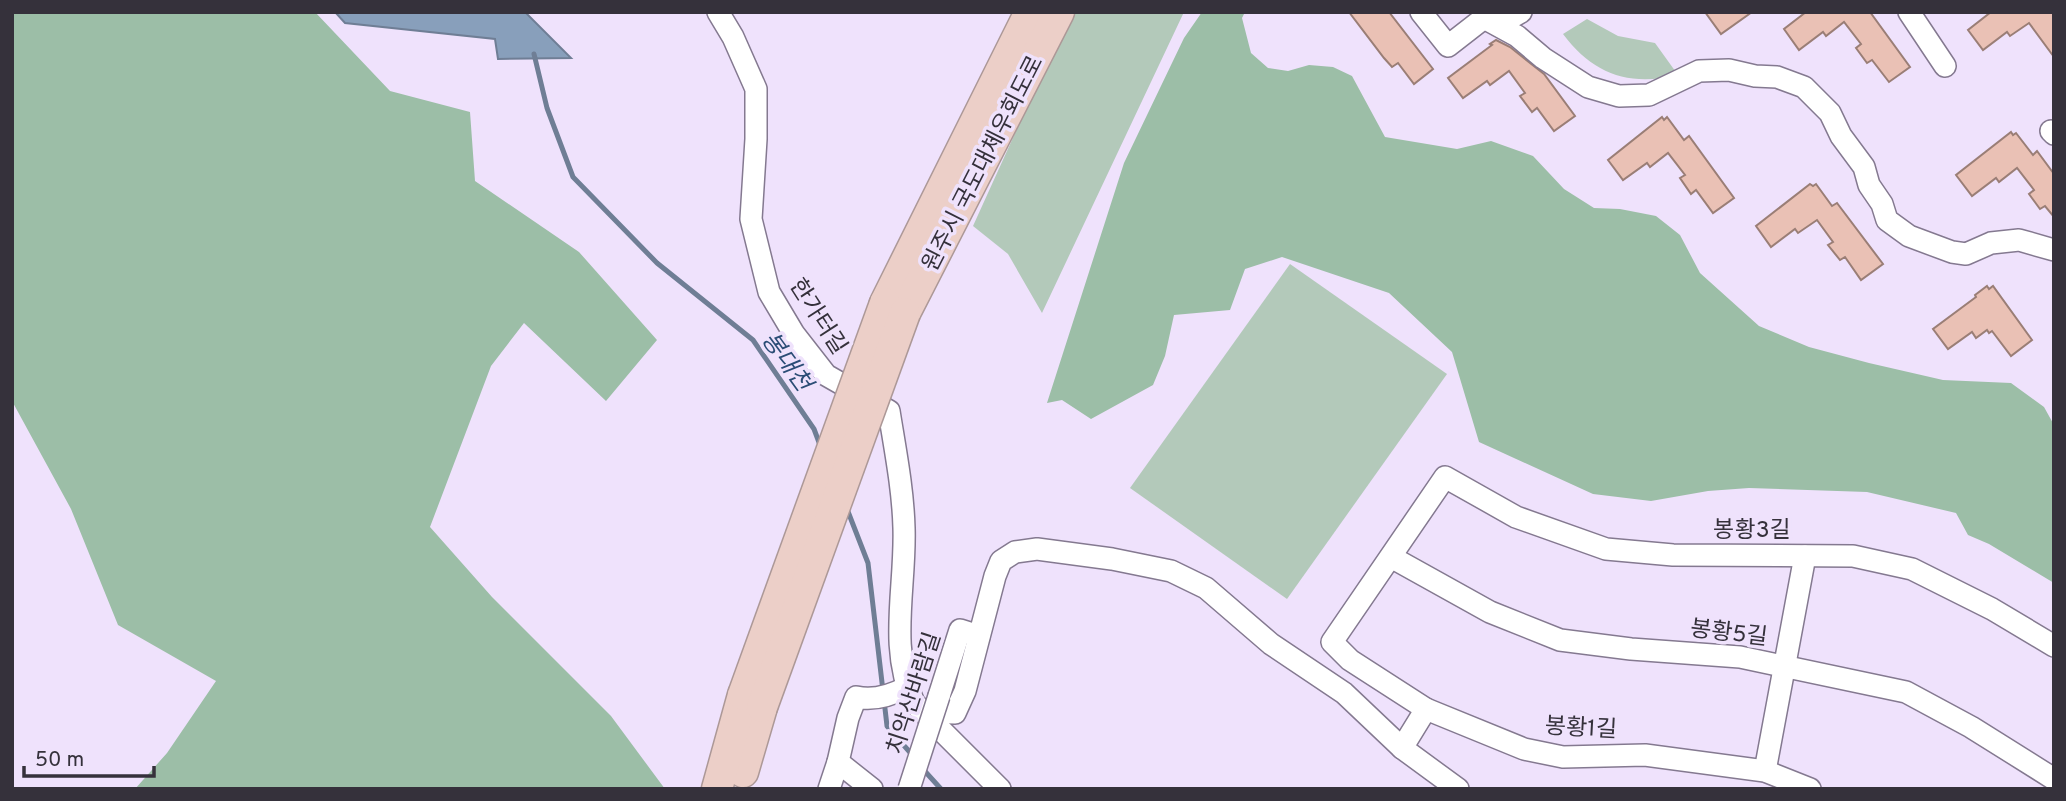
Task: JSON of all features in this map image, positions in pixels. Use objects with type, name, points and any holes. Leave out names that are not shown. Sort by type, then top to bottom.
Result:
[{"type":"highway","name":"원주시 국도대체우회도로","points":[[895,308],[1030,12]]},
{"type":"highway","name":"원주시 국도대체우회도로","points":[[895,308],[1059,12]]},
{"type":"highway","points":[[717,789],[753,701],[895,308]]},
{"type":"highway","points":[[738,789],[753,701]]},
{"type":"street","name":"한가터길","points":[[718,12],[733,37],[756,89],[757,139],[751,219],[769,292],[794,334],[826,375],[889,411],[904,527],[899,640],[910,699]]},
{"type":"street","points":[[1421,12],[1448,46],[1484,18],[1517,36],[1544,58],[1588,87],[1619,96],[1649,96],[1699,71],[1729,70],[1777,76],[1804,87],[1830,113],[1864,167],[1869,186],[1882,204],[1887,220],[1909,236],[1952,252],[1966,254],[1991,243],[2019,240],[2054,250]]},
{"type":"street","points":[[1498,26],[1521,12]]},
{"type":"street","points":[[1909,12],[1945,66]]},
{"type":"street","name":"봉황3길","points":[[1391,557],[1445,477],[1516,517],[1606,549],[1673,555],[1853,556],[1912,569],[1992,608],[2054,646]]},
{"type":"street","points":[[829,789],[856,697],[910,699],[954,712],[965,691],[1001,561],[1015,552],[1037,549],[1112,559],[1171,571],[1206,588],[1271,644],[1344,693],[1402,748],[1458,789]]},
{"type":"street","points":[[1765,771],[1805,556]]},
{"type":"street","name":"봉황1길","points":[[1391,557],[1332,642],[1350,660],[1426,709],[1524,749],[1563,757],[1645,755],[1765,771],[1810,789]]},
{"type":"street","name":"봉황5길","points":[[1391,557],[1490,612],[1560,640],[1631,649],[1740,657],[1906,692],[1971,727],[2054,779]]},
{"type":"street","name":"치악산바람길","points":[[909,789],[960,630],[979,636]]},
{"type":"street","points":[[910,699],[1000,789]]},
{"type":"street","points":[[1402,748],[1426,709]]},
{"type":"street","points":[[838,762],[872,789]]},
{"type":"green space","points":[[12,12],[315,12],[390,91],[470,112],[475,181],[579,252],[657,340],[606,401],[524,323],[491,366],[430,527],[492,597],[611,716],[665,789],[135,789],[167,753],[216,681],[118,625],[71,509],[12,401]]},
{"type":"green space","points":[[1070,12],[1184,12],[1042,313],[1008,254],[973,226]]},
{"type":"green space","points":[[1202,12],[1245,12],[1242,18],[1251,53],[1268,68],[1288,71],[1309,65],[1333,67],[1352,76],[1385,137],[1457,149],[1491,141],[1533,156],[1564,189],[1594,208],[1620,209],[1656,216],[1680,235],[1700,273],[1759,326],[1809,347],[1943,380],[2011,383],[2044,407],[2054,425],[2054,583],[1989,544],[1968,535],[1956,513],[1867,492],[1749,488],[1708,491],[1651,501],[1593,494],[1479,442],[1452,352],[1389,293],[1282,257],[1245,269],[1230,310],[1174,315],[1165,356],[1153,385],[1091,419],[1062,400],[1047,403],[1124,163],[1184,38]]},
{"type":"green space","points":[[1587,19],[1618,36],[1655,43],[1678,75],[1628,78],[1600,68],[1575,48],[1563,34]]},
{"type":"green space","points":[[1290,264],[1447,374],[1287,599],[1130,488]]},
{"type":"water","points":[[335,12],[525,12],[571,58],[498,59],[495,39],[345,23]]},
{"type":"building","points":[[1349,12],[1389,12],[1433,69],[1414,84],[1398,63],[1392,67]]},
{"type":"building","points":[[1705,12],[1752,12],[1721,34]]},
{"type":"building","points":[[1806,12],[1870,12],[1910,67],[1889,82],[1872,60],[1867,63],[1856,48],[1861,44],[1844,22],[1826,36],[1823,32],[1799,50],[1784,29]]},
{"type":"building","points":[[1991,12],[2054,12],[2054,57],[2029,23],[2010,36],[2007,32],[1983,50],[1968,30]]},
{"type":"building","points":[[1496,40],[1510,47],[1544,74],[1575,116],[1554,131],[1537,108],[1532,112],[1520,96],[1525,93],[1509,71],[1490,85],[1487,81],[1463,98],[1448,78]]},
{"type":"building","points":[[1662,117],[1664,120],[1667,117],[1684,140],[1689,136],[1734,198],[1713,213],[1696,190],[1691,194],[1680,178],[1685,175],[1668,153],[1650,167],[1647,163],[1623,180],[1608,160]]},
{"type":"building","points":[[2011,132],[2013,135],[2016,133],[2033,155],[2037,151],[2054,174],[2054,217],[2045,206],[2040,209],[2029,194],[2034,190],[2017,168],[1999,182],[1996,178],[1972,196],[1956,175]]},
{"type":"building","points":[[1810,184],[1816,184],[1832,206],[1837,203],[1883,264],[1861,280],[1845,257],[1840,260],[1828,245],[1833,242],[1817,220],[1798,233],[1795,229],[1771,247],[1756,226]]},
{"type":"building","points":[[1987,286],[1989,289],[1993,286],[2032,340],[2011,356],[1992,331],[1989,333],[1987,330],[1976,338],[1972,332],[1948,349],[1933,329]]},
{"type":"waterway","name":"봉대천","points":[[534,54],[547,108],[573,177],[657,263],[753,340],[814,429],[820,445]]},
{"type":"waterway","name":"봉대천","points":[[847,509],[868,563],[883,691]]},
{"type":"waterway","name":"봉대천","points":[[884,700],[887,726],[914,757]]},
{"type":"waterway","name":"봉대천","points":[[922,768],[941,789]]}]
